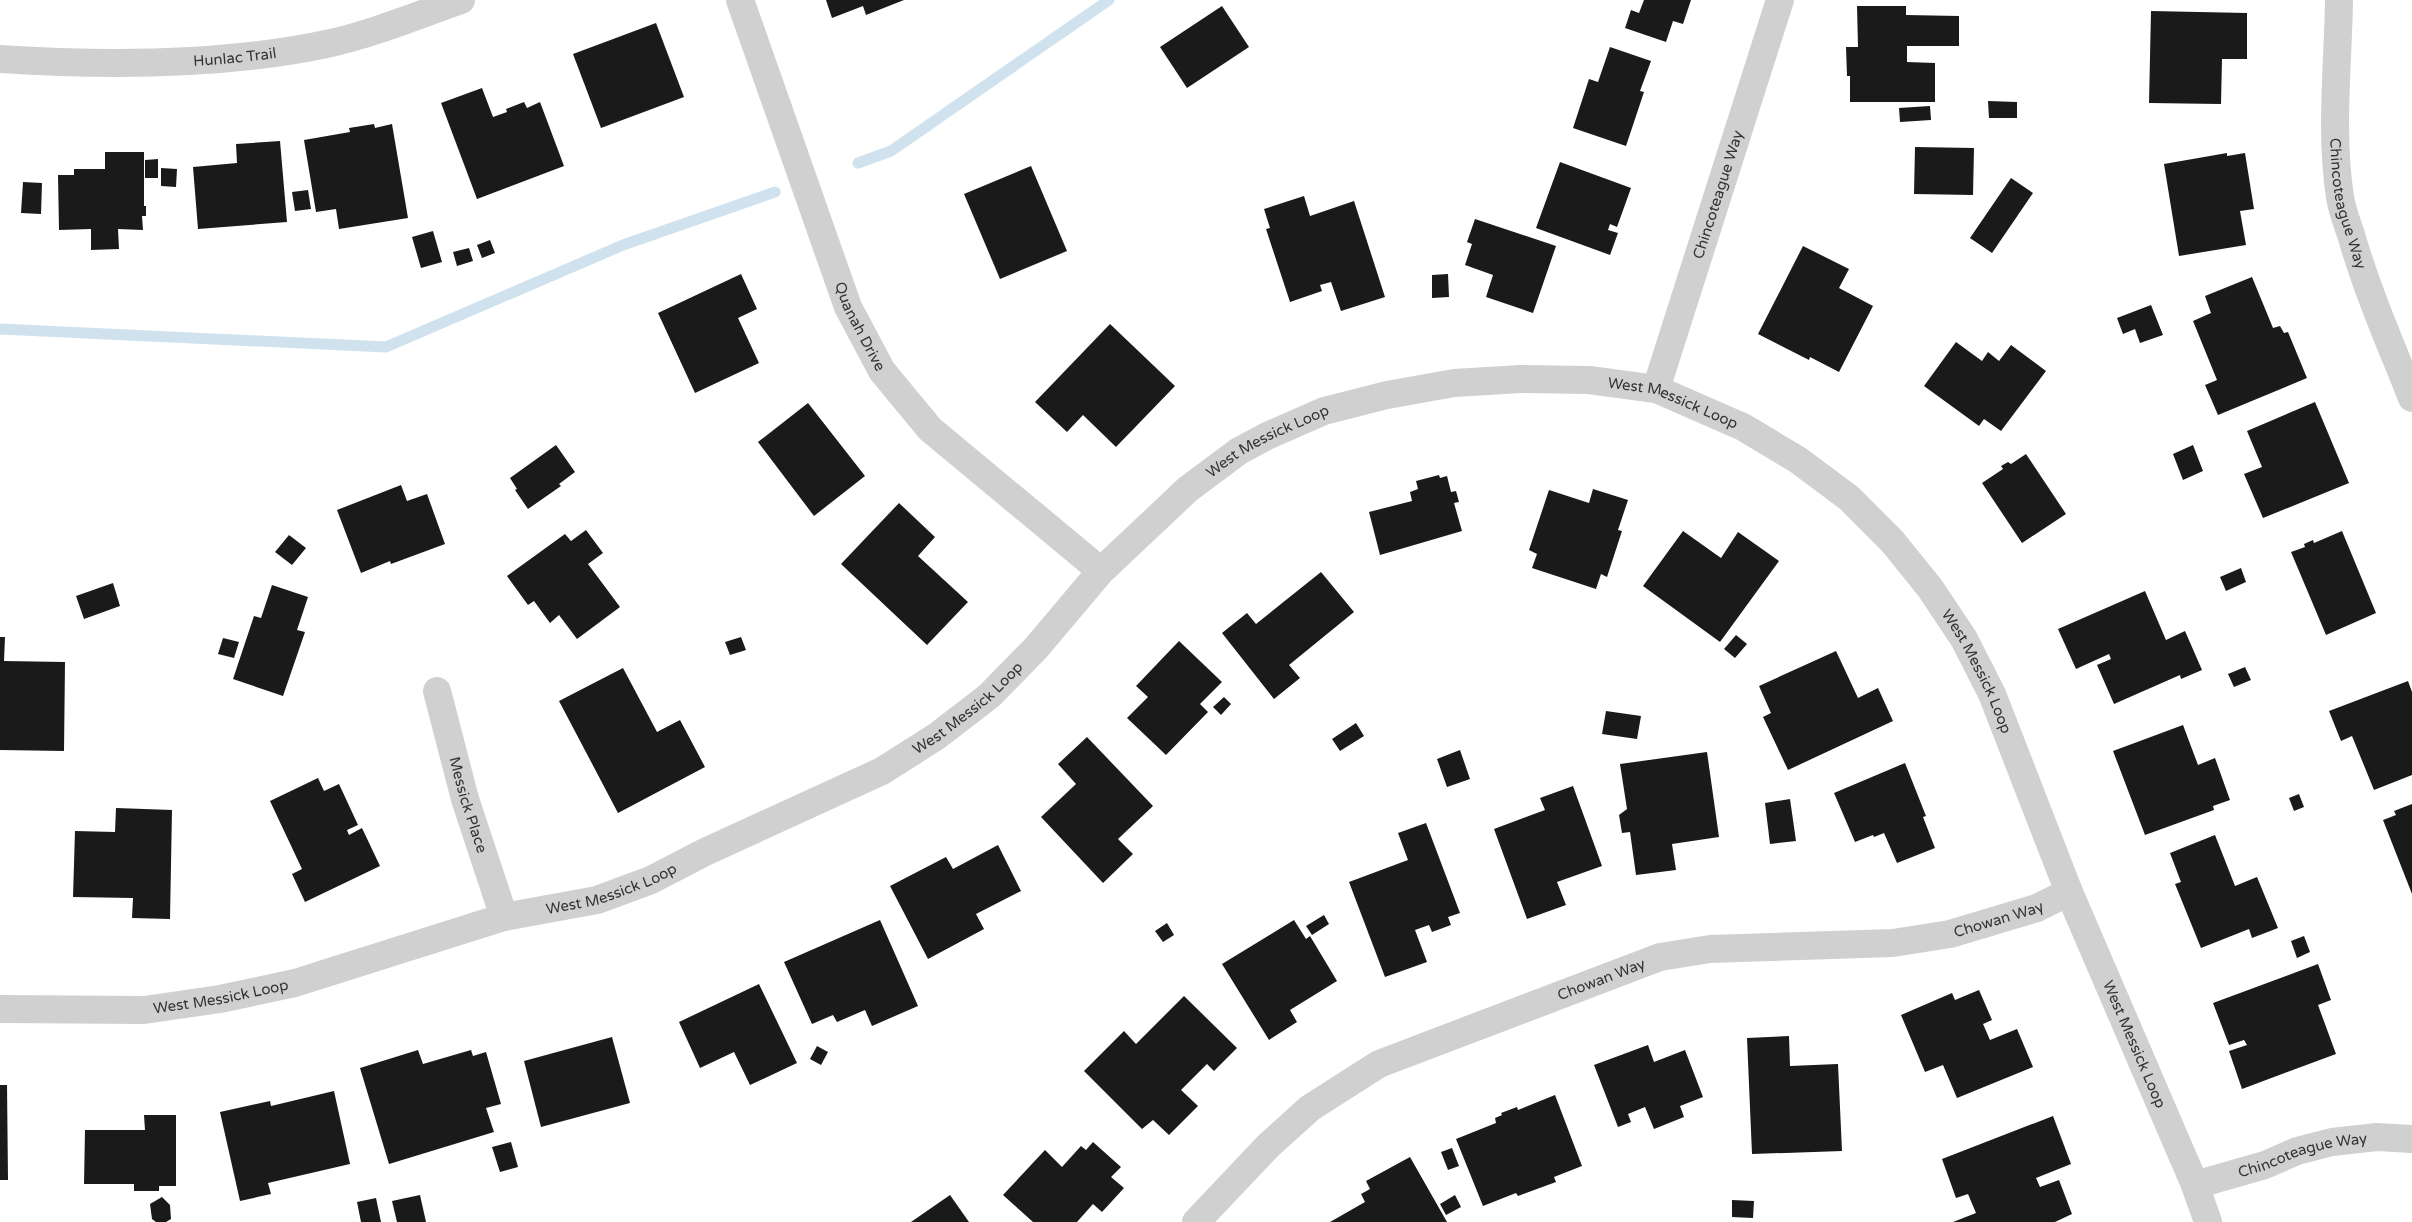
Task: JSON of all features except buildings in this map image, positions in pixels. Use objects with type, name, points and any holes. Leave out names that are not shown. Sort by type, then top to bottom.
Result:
[{"type":"street","name":"Hunlac Trail","points":[[0,59],[50,62],[208,61],[271,54],[333,42],[460,0]]},
{"type":"street","name":"Quanah Drive","points":[[740,0],[848,307],[882,371],[930,429],[1101,571]]},
{"type":"street","name":"Chincoteague Way","points":[[1656,388],[1780,0]]},
{"type":"street","name":"Chincoteague Way","points":[[2339,0],[2337,96],[2334,121],[2340,199],[2362,274],[2412,398]]},
{"type":"street","name":"West Messick Loop","points":[[0,1009],[144,1010],[220,999],[295,983],[504,917],[597,900],[651,880],[705,852],[882,772],[937,736],[989,696],[1036,648],[1101,571],[1188,489],[1239,451],[1267,436],[1324,411],[1387,395],[1454,383],[1522,379],[1589,380],[1656,388],[1743,427],[1798,460],[1849,498],[1892,541],[1930,588],[1968,647],[1992,694],[2069,892],[2196,1185],[2208,1222]]},
{"type":"street","name":"Messick Place","points":[[437,690],[465,799],[504,917]]},
{"type":"street","name":"Chowan Way","points":[[1196,1222],[1269,1145],[1310,1108],[1379,1064],[1660,957],[1710,949],[1892,943],[1950,934],[2036,908],[2069,892]]},
{"type":"street","name":"Chincoteague Way","points":[[2196,1185],[2265,1165],[2297,1151],[2332,1142],[2377,1138],[2412,1139]]},
{"type":"waterway","points":[[858,163],[891,151],[1109,0]]},
{"type":"waterway","points":[[0,329],[386,347],[623,245],[775,192]]}]
